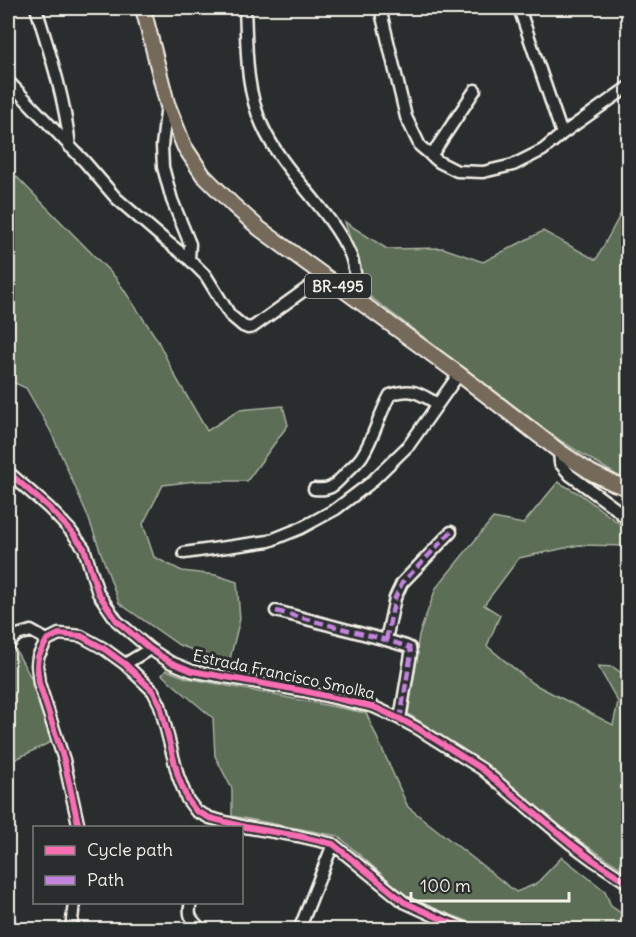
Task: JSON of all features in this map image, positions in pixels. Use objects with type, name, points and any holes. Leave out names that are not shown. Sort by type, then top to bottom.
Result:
[{"type":"main road","name":"BR-495","points":[[143,8],[167,103],[183,146],[203,175],[233,205],[260,229],[459,374],[559,451],[592,472],[628,488]]},
{"type":"street","points":[[36,8],[60,91],[70,147]]},
{"type":"street","points":[[245,8],[249,84],[258,116],[272,146],[337,231],[351,255],[357,299]]},
{"type":"street","points":[[380,8],[406,117],[420,146],[431,156],[457,171],[483,172],[513,165],[543,150],[628,87]]},
{"type":"street","points":[[519,8],[562,134]]},
{"type":"street","points":[[8,81],[116,198],[206,276],[230,315],[243,326],[253,327],[324,276]]},
{"type":"street","points":[[431,156],[475,90]]},
{"type":"street","points":[[167,103],[162,146],[163,167],[172,200],[190,244],[189,259]]},
{"type":"street","points":[[184,553],[269,541],[301,528],[336,509],[369,484],[409,446],[459,374]]},
{"type":"street","points":[[314,489],[323,490],[333,487],[361,458],[390,395],[402,391],[415,392],[438,404]]},
{"type":"street","points":[[559,451],[560,463],[570,474],[628,520]]},
{"type":"street","name":"Estrada Francisco Smolka","points":[[8,472],[70,530],[84,548],[98,593],[117,621],[150,649],[170,662],[192,671],[304,691],[374,707],[400,719],[482,769],[570,843],[628,883]]},
{"type":"street","points":[[386,640],[395,598],[402,583],[452,532]]},
{"type":"street","points":[[276,611],[410,648],[411,654],[400,719]]},
{"type":"street","points":[[8,645],[18,635],[31,631],[47,640]]},
{"type":"street","points":[[79,826],[64,760],[39,683],[38,657],[47,640],[59,634],[81,636],[125,664],[153,691],[160,705],[178,776],[187,799],[196,811],[234,826]]},
{"type":"street","points":[[125,664],[150,649]]},
{"type":"street","points":[[243,829],[298,836],[333,844],[405,902],[468,930]]},
{"type":"street","points":[[299,930],[333,844]]},
{"type":"street","points":[[71,930],[74,904]]},
{"type":"street","points":[[191,904],[189,911],[191,919],[202,930]]},
{"type":"green space","points":[[8,168],[116,278],[157,339],[207,431],[239,410],[283,406],[288,425],[247,481],[195,481],[163,485],[143,524],[154,557],[182,571],[216,575],[237,582],[240,619],[229,663],[179,645],[119,603],[87,514],[51,432],[26,388],[8,380]]},
{"type":"green space","points":[[628,200],[628,481],[561,441],[368,295],[345,222],[387,249],[443,248],[483,262],[543,231],[596,260]]},
{"type":"green space","points":[[558,482],[580,494],[628,530],[628,546],[579,545],[519,558],[484,605],[500,615],[487,646],[532,683],[613,725],[618,702],[598,666],[613,667],[628,678],[628,873],[566,832],[487,765],[408,714],[419,635],[436,588],[493,518],[523,524]]},
{"type":"green space","points":[[13,645],[63,736],[8,763],[8,649]]},
{"type":"green space","points":[[166,670],[187,678],[366,713],[408,807],[516,892],[536,884],[562,857],[605,891],[611,906],[628,918],[628,929],[511,929],[470,922],[410,899],[338,836],[232,816],[232,789],[215,756],[213,718],[162,675]]},
{"type":"green space","points":[[8,914],[26,929],[8,929]]},
{"type":"marked path","points":[[386,640],[395,598],[402,583],[451,532]]},
{"type":"marked path","points":[[276,611],[410,648],[411,654],[400,719]]},
{"type":"cycle path","points":[[8,472],[70,530],[84,548],[98,593],[117,621],[150,649],[170,662],[192,671],[304,691],[374,707],[400,719],[482,769],[570,843],[628,883]]},
{"type":"cycle path","points":[[79,826],[64,760],[39,683],[37,665],[38,657],[47,640],[59,634],[81,636],[103,648],[125,664],[153,691],[160,705],[178,776],[187,799],[196,811],[210,818],[241,826]]},
{"type":"cycle path","points":[[243,826],[333,844],[404,902],[468,930]]}]
